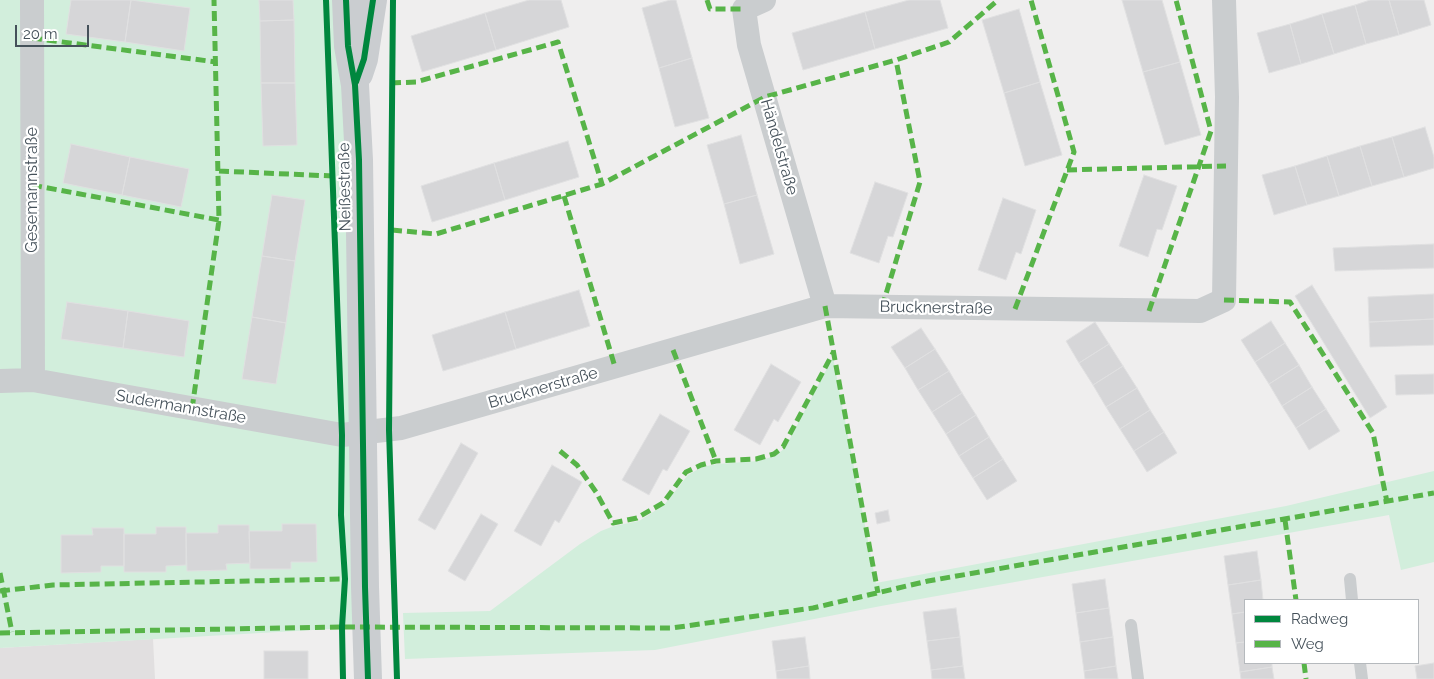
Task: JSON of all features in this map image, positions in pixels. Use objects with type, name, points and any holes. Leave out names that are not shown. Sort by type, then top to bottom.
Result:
[{"type":"street","name":"Gesemannstraße","points":[[32,0],[33,380]]},
{"type":"street","name":"Neißestraße","points":[[346,0],[348,46],[355,85],[359,160],[362,433],[368,679]]},
{"type":"street","name":"Neißestraße","points":[[355,85],[364,59],[373,0]]},
{"type":"street","name":"Händelstraße","points":[[764,0],[744,9],[749,45],[826,306]]},
{"type":"street","name":"Brucknerstraße","points":[[362,433],[402,428],[826,306],[1200,311],[1224,300],[1226,97],[1224,0]]},
{"type":"street","name":"Sudermannstraße","points":[[0,381],[33,380],[342,435],[362,433]]},
{"type":"lane","points":[[1350,579],[1352,599]]},
{"type":"lane","points":[[1131,625],[1138,679]]},
{"type":"lane","points":[[1360,664],[1362,679]]},
{"type":"shaded area","points":[[153,639],[155,679],[0,679],[0,648]]},
{"type":"green space","points":[[0,0],[346,0],[365,627],[0,648]]},
{"type":"green space","points":[[833,357],[876,583],[1286,506],[1434,471],[1434,562],[1401,570],[1389,515],[881,606],[655,650],[405,659],[403,613],[490,611],[580,544],[601,531],[614,526],[639,521],[664,505],[688,475],[702,467],[758,461],[775,456],[785,448]]},
{"type":"building","points":[[71,0],[131,0],[125,42],[66,34]]},
{"type":"building","points":[[131,0],[190,8],[184,51],[125,42]]},
{"type":"building","points":[[259,0],[293,0],[294,20],[260,21]]},
{"type":"building","points":[[529,0],[561,0],[569,27],[496,50],[485,13]]},
{"type":"building","points":[[676,0],[692,58],[659,68],[642,8]]},
{"type":"building","points":[[909,0],[940,0],[948,28],[875,49],[865,12]]},
{"type":"building","points":[[1122,0],[1162,0],[1180,62],[1143,72]]},
{"type":"building","points":[[1370,0],[1389,0],[1399,35],[1366,44],[1355,5]]},
{"type":"building","points":[[1389,0],[1424,0],[1431,25],[1399,35]]},
{"type":"building","points":[[1355,5],[1366,44],[1334,54],[1322,14]]},
{"type":"building","points":[[1019,9],[1040,82],[1004,93],[982,20]]},
{"type":"building","points":[[865,12],[875,49],[803,70],[792,33]]},
{"type":"building","points":[[485,13],[496,50],[422,72],[411,36]]},
{"type":"building","points":[[1322,14],[1334,54],[1301,64],[1290,24]]},
{"type":"building","points":[[294,20],[295,83],[261,83],[260,21]]},
{"type":"building","points":[[1290,24],[1301,64],[1269,73],[1257,33]]},
{"type":"building","points":[[692,58],[709,118],[675,127],[659,68]]},
{"type":"building","points":[[1180,62],[1201,135],[1165,145],[1143,72]]},
{"type":"building","points":[[1040,82],[1062,155],[1025,166],[1004,93]]},
{"type":"building","points":[[261,83],[295,83],[297,145],[263,146]]},
{"type":"building","points":[[1425,127],[1434,157],[1434,168],[1404,177],[1392,137]]},
{"type":"building","points":[[741,135],[757,195],[724,204],[707,145]]},
{"type":"building","points":[[1392,137],[1404,177],[1372,186],[1360,146]]},
{"type":"building","points":[[568,141],[579,177],[505,200],[494,163]]},
{"type":"building","points":[[71,144],[130,157],[122,195],[63,183]]},
{"type":"building","points":[[1360,146],[1372,186],[1339,196],[1327,156]]},
{"type":"building","points":[[1327,156],[1339,196],[1307,205],[1295,166]]},
{"type":"building","points":[[130,157],[189,169],[181,207],[122,195]]},
{"type":"building","points":[[494,163],[505,200],[432,222],[421,186]]},
{"type":"building","points":[[1295,166],[1307,205],[1274,215],[1262,175]]},
{"type":"building","points":[[1144,175],[1177,186],[1162,230],[1157,229],[1148,257],[1119,246]]},
{"type":"building","points":[[875,182],[908,193],[893,237],[888,236],[879,263],[850,253]]},
{"type":"building","points":[[272,195],[305,200],[295,261],[262,256]]},
{"type":"building","points":[[757,195],[774,254],[740,264],[724,204]]},
{"type":"building","points":[[1003,198],[1036,210],[1021,254],[1016,252],[1006,280],[978,270]]},
{"type":"building","points":[[1434,244],[1434,268],[1335,271],[1333,248]]},
{"type":"building","points":[[262,256],[295,261],[286,323],[252,317]]},
{"type":"building","points":[[1312,285],[1387,407],[1370,418],[1295,296]]},
{"type":"building","points":[[579,290],[590,326],[516,349],[505,312]]},
{"type":"building","points":[[1434,294],[1434,319],[1369,322],[1368,297]]},
{"type":"building","points":[[67,302],[128,311],[123,348],[61,339]]},
{"type":"building","points":[[128,311],[189,321],[184,357],[123,348]]},
{"type":"building","points":[[505,312],[516,349],[443,371],[432,335]]},
{"type":"building","points":[[252,317],[286,323],[276,384],[242,379]]},
{"type":"building","points":[[1434,319],[1434,345],[1370,347],[1369,322]]},
{"type":"building","points":[[1271,321],[1285,343],[1255,362],[1241,340]]},
{"type":"building","points":[[1095,322],[1109,344],[1079,363],[1066,341]]},
{"type":"building","points":[[921,328],[935,349],[905,368],[891,347]]},
{"type":"building","points":[[1285,343],[1299,365],[1269,384],[1255,362]]},
{"type":"building","points":[[1109,344],[1123,366],[1093,385],[1079,363]]},
{"type":"building","points":[[935,349],[949,371],[918,390],[905,368]]},
{"type":"building","points":[[771,364],[801,382],[778,422],[774,419],[760,445],[734,430]]},
{"type":"building","points":[[1299,365],[1312,387],[1282,406],[1269,384]]},
{"type":"building","points":[[1123,366],[1137,388],[1106,407],[1093,385]]},
{"type":"building","points":[[949,371],[962,393],[932,412],[918,390]]},
{"type":"building","points":[[1434,374],[1434,394],[1396,395],[1395,375]]},
{"type":"building","points":[[1312,387],[1326,409],[1296,428],[1282,406]]},
{"type":"building","points":[[1137,388],[1150,410],[1120,429],[1106,407]]},
{"type":"building","points":[[962,393],[976,415],[946,434],[932,412]]},
{"type":"building","points":[[1326,409],[1340,431],[1309,450],[1296,428]]},
{"type":"building","points":[[1150,410],[1164,432],[1134,451],[1120,429]]},
{"type":"building","points":[[660,414],[690,431],[667,471],[663,469],[649,495],[622,480]]},
{"type":"building","points":[[976,415],[989,437],[959,456],[946,434]]},
{"type":"building","points":[[1164,432],[1177,453],[1147,472],[1134,451]]},
{"type":"building","points":[[989,437],[1003,459],[973,478],[959,456]]},
{"type":"building","points":[[461,443],[478,453],[435,530],[418,520]]},
{"type":"building","points":[[1003,459],[1017,481],[987,500],[973,478]]},
{"type":"building","points":[[552,465],[582,482],[559,523],[555,520],[541,546],[514,531]]},
{"type":"building","points":[[888,510],[890,521],[877,524],[875,513]]},
{"type":"building","points":[[481,514],[498,524],[465,581],[448,571]]},
{"type":"building","points":[[282,524],[316,524],[317,562],[291,562],[291,569],[250,569],[249,531],[282,531]]},
{"type":"building","points":[[218,525],[249,525],[250,563],[226,564],[227,570],[187,571],[186,533],[218,533]]},
{"type":"building","points":[[156,527],[186,527],[186,565],[166,566],[166,572],[124,572],[124,534],[156,534]]},
{"type":"building","points":[[92,528],[124,528],[124,566],[101,566],[101,572],[61,573],[61,535],[93,535]]},
{"type":"building","points":[[1257,551],[1261,580],[1228,585],[1224,556]]},
{"type":"building","points":[[1105,579],[1109,608],[1076,613],[1072,584]]},
{"type":"building","points":[[1261,580],[1263,599],[1244,599],[1244,612],[1232,614],[1228,585]]},
{"type":"building","points":[[956,608],[960,637],[927,641],[923,612]]},
{"type":"building","points":[[1109,608],[1113,637],[1080,642],[1076,613]]},
{"type":"building","points":[[1244,612],[1244,642],[1236,643],[1232,614]]},
{"type":"building","points":[[805,637],[809,666],[776,671],[772,641]]},
{"type":"building","points":[[960,637],[963,666],[931,670],[927,641]]},
{"type":"building","points":[[1113,637],[1116,666],[1084,671],[1080,642]]},
{"type":"building","points":[[1244,642],[1244,664],[1272,664],[1272,667],[1240,672],[1236,643]]},
{"type":"building","points":[[264,651],[308,651],[308,679],[264,679]]},
{"type":"building","points":[[1434,663],[1434,679],[1417,679],[1415,666]]},
{"type":"building","points":[[809,666],[810,679],[777,679],[776,671]]},
{"type":"building","points":[[963,666],[965,679],[932,679],[931,670]]},
{"type":"building","points":[[1116,666],[1118,679],[1085,679],[1084,671]]},
{"type":"building","points":[[1272,667],[1274,679],[1241,679],[1240,672]]},
{"type":"marked path","points":[[192,409],[219,220],[214,0]]},
{"type":"marked path","points":[[707,0],[710,9],[744,9]]},
{"type":"marked path","points":[[392,230],[436,234],[602,184],[765,97],[896,60],[949,42],[998,0]]},
{"type":"marked path","points":[[1015,309],[1074,152],[1031,0]]},
{"type":"marked path","points":[[1149,311],[1211,131],[1176,0]]},
{"type":"marked path","points":[[32,38],[216,62]]},
{"type":"marked path","points":[[391,83],[416,82],[558,42],[602,184]]},
{"type":"marked path","points":[[882,307],[920,182],[896,60]]},
{"type":"marked path","points":[[1067,170],[1226,166]]},
{"type":"marked path","points":[[219,171],[333,176]]},
{"type":"marked path","points":[[32,185],[219,220]]},
{"type":"marked path","points":[[564,196],[615,367]]},
{"type":"marked path","points":[[1224,300],[1290,302],[1373,433],[1387,502]]},
{"type":"marked path","points":[[825,306],[878,593]]},
{"type":"marked path","points":[[673,350],[716,461]]},
{"type":"marked path","points":[[560,451],[577,465],[596,492],[613,523],[637,518],[663,503],[686,472],[716,461],[756,459],[774,454],[783,447],[834,351]]},
{"type":"marked path","points":[[0,633],[342,627],[672,628],[813,608],[928,581],[1434,493]]},
{"type":"marked path","points":[[1285,520],[1296,599]]},
{"type":"marked path","points":[[0,573],[12,632]]},
{"type":"marked path","points":[[0,591],[53,585],[345,579]]},
{"type":"marked path","points":[[1304,664],[1306,679]]},
{"type":"cycle path","points":[[326,0],[342,435],[341,515],[345,579],[342,627],[343,679]]},
{"type":"cycle path","points":[[346,0],[348,46],[355,85],[359,160],[368,679]]},
{"type":"cycle path","points":[[356,82],[364,59],[373,0]]},
{"type":"cycle path","points":[[393,0],[389,430],[397,679]]}]
